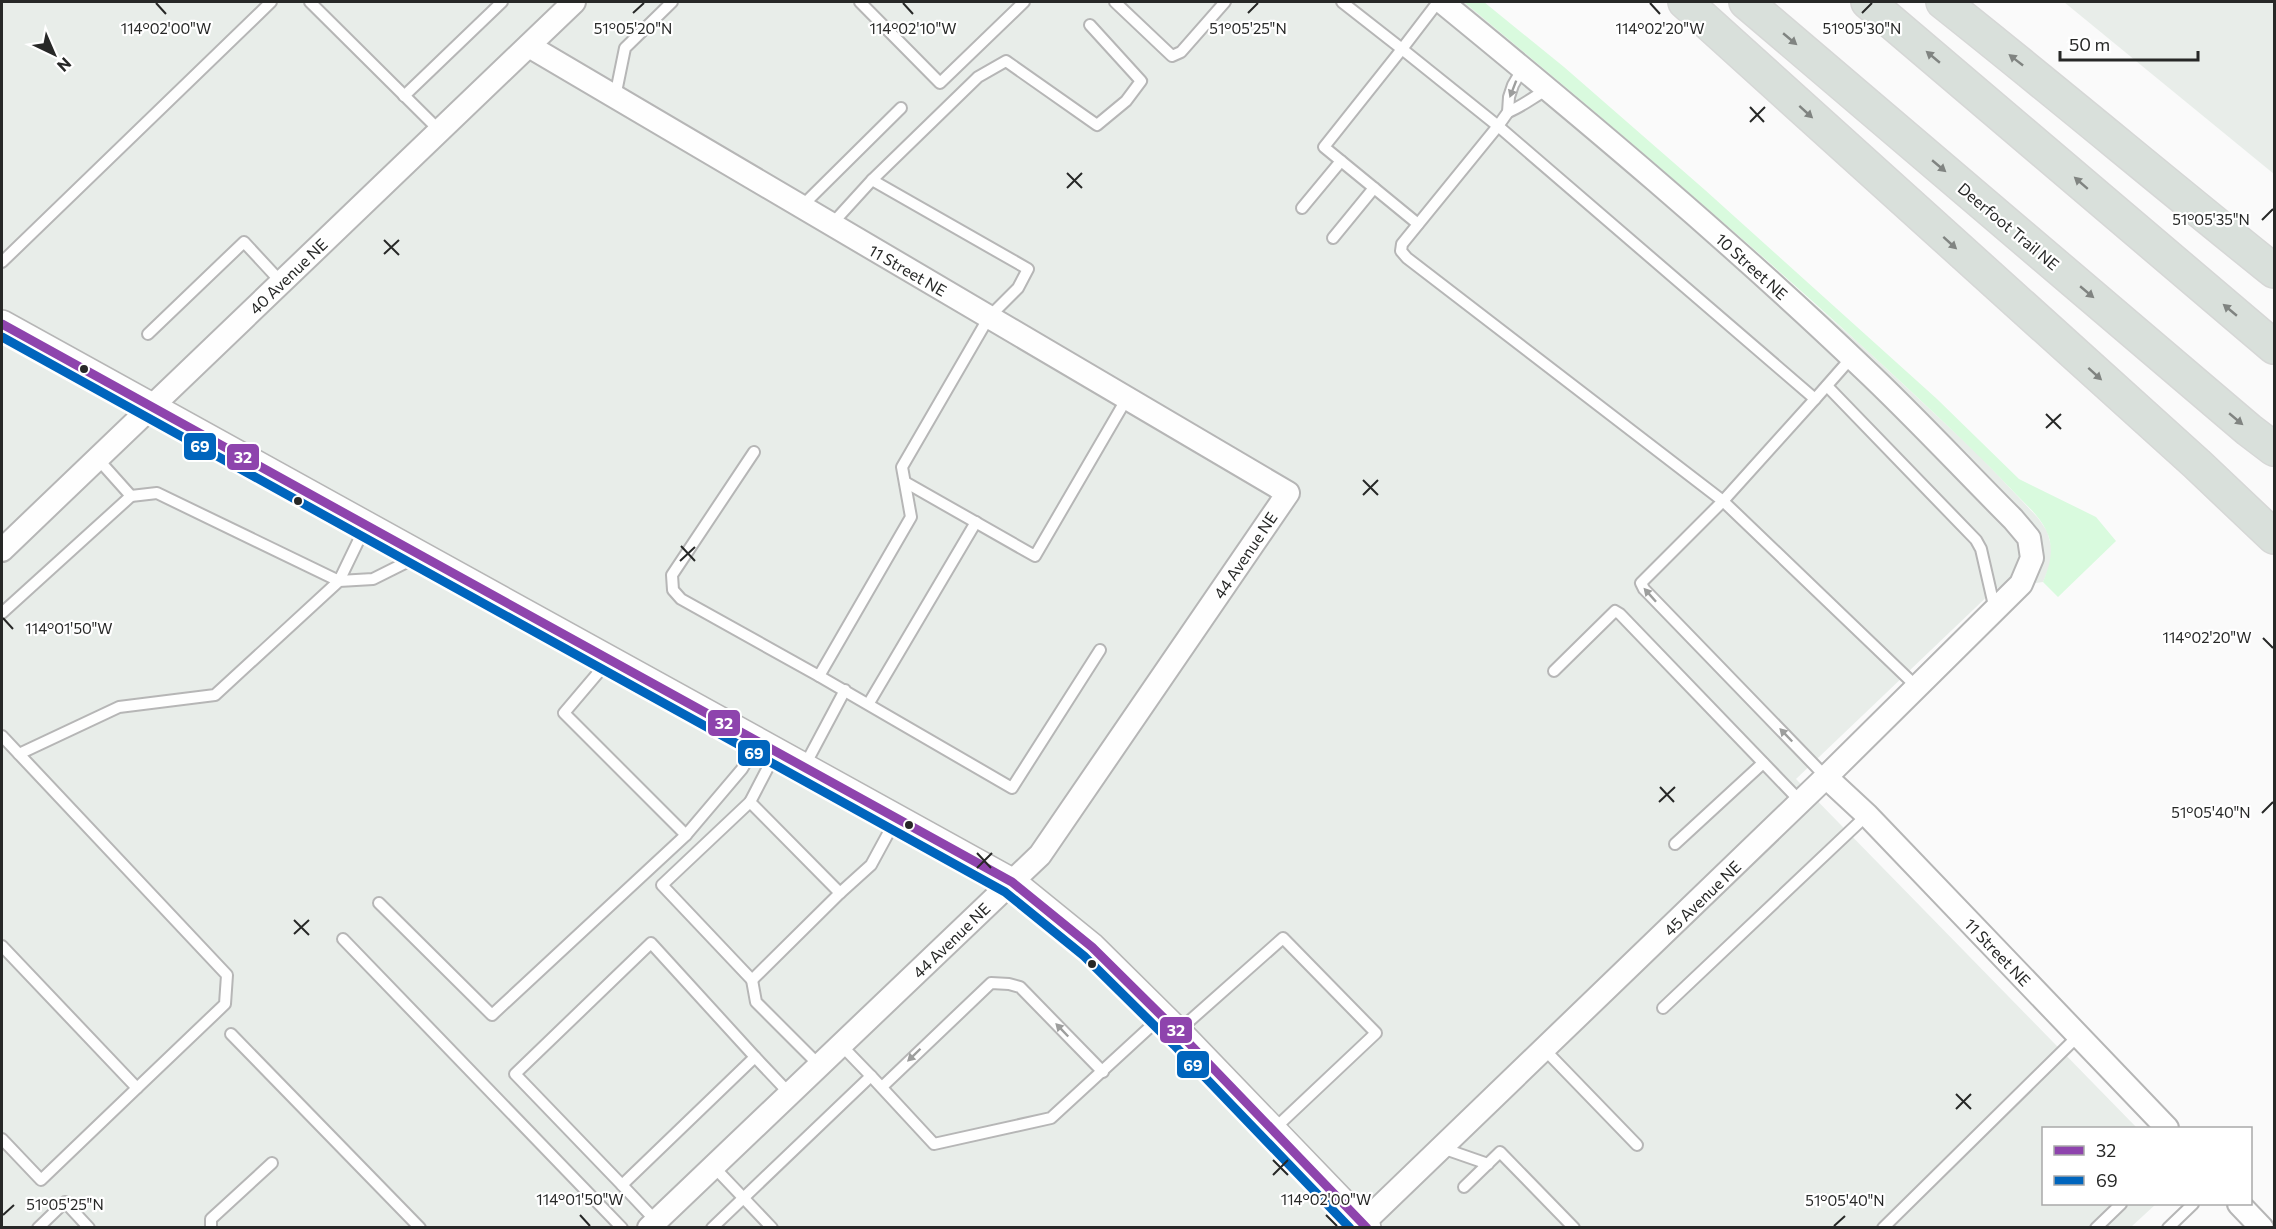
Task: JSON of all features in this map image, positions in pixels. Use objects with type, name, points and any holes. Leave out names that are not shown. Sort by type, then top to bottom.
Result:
[{"type":"highway","points":[[1685,2],[2197,464],[2274,537]]},
{"type":"highway","name":"Deerfoot Trail NE","points":[[1746,2],[2274,449]]},
{"type":"highway","points":[[1868,2],[2274,347]]},
{"type":"highway","points":[[1943,2],[2062,96],[2139,162],[2274,271]]},
{"type":"highway","points":[[2062,96],[2144,149],[2274,245]]},
{"type":"highway","points":[[2197,464],[2274,517]]},
{"type":"street","name":"40 Avenue NE","points":[[2,550],[574,2]]},
{"type":"street","name":"10 Street NE","points":[[1440,2],[1548,89],[1743,257],[1852,357],[2013,519],[2029,538],[2032,558]]},
{"type":"street","name":"11 Street NE","points":[[529,46],[1288,493]]},
{"type":"street","points":[[2,324],[1012,882],[1092,947],[1170,1024],[1362,1226]]},
{"type":"street","name":"44 Avenue NE","points":[[652,1224],[1040,855],[1288,493]]},
{"type":"street","name":"45 Avenue NE","points":[[1362,1226],[1827,777],[2021,584],[2032,558]]},
{"type":"street","name":"11 Street NE","points":[[1827,777],[1867,814],[2166,1127]]},
{"type":"street","points":[[2241,1205],[2262,1227]]},
{"type":"lane","points":[[2,262],[271,2]]},
{"type":"lane","points":[[310,2],[440,131]]},
{"type":"lane","points":[[404,96],[502,2]]},
{"type":"lane","points":[[615,98],[625,48],[672,2]]},
{"type":"lane","points":[[860,2],[940,83],[1024,2]]},
{"type":"lane","points":[[1115,2],[1172,56],[1181,52],[1225,2]]},
{"type":"lane","points":[[1342,2],[1497,126],[1815,399]]},
{"type":"lane","points":[[1418,224],[1324,147],[1440,2]]},
{"type":"lane","points":[[831,225],[872,180],[978,77],[1006,61],[1097,125],[1126,100],[1141,81],[1090,25]]},
{"type":"lane","points":[[1508,112],[1513,85],[1523,68]]},
{"type":"lane","points":[[1548,89],[1525,106],[1508,112],[1402,244],[1401,250],[1407,258],[1723,501],[1917,687]]},
{"type":"lane","points":[[801,207],[901,108]]},
{"type":"lane","points":[[1302,208],[1341,161]]},
{"type":"lane","points":[[819,676],[911,517],[902,467],[989,317],[1018,288],[1028,269],[872,180]]},
{"type":"lane","points":[[1333,238],[1374,188]]},
{"type":"lane","points":[[148,334],[244,242],[281,282]]},
{"type":"lane","points":[[1827,777],[1644,589],[1641,583],[1723,501],[1852,357]]},
{"type":"lane","points":[[1827,386],[1976,540],[1981,549],[1995,609]]},
{"type":"lane","points":[[905,482],[1035,556],[1127,398]]},
{"type":"lane","points":[[754,452],[672,575],[673,590],[681,599],[869,703],[1012,788],[1100,650]]},
{"type":"lane","points":[[97,458],[131,496]]},
{"type":"lane","points":[[2,614],[131,496],[157,493],[339,581],[373,579],[420,555]]},
{"type":"lane","points":[[869,703],[976,522]]},
{"type":"lane","points":[[19,754],[119,707],[215,695],[339,581],[366,525]]},
{"type":"lane","points":[[1554,670],[1615,611],[1801,802]]},
{"type":"lane","points":[[609,660],[564,713],[686,835]]},
{"type":"lane","points":[[804,767],[845,690]]},
{"type":"lane","points":[[2,736],[227,975],[225,1004],[42,1180],[2,1139]]},
{"type":"lane","points":[[768,747],[750,802],[662,885],[753,980],[756,1002],[819,1065]]},
{"type":"lane","points":[[380,903],[492,1015],[686,835],[742,770],[768,747]]},
{"type":"lane","points":[[1675,844],[1763,763]]},
{"type":"lane","points":[[750,802],[840,892]]},
{"type":"lane","points":[[1663,1008],[1867,814]]},
{"type":"lane","points":[[753,980],[840,892],[871,865],[897,818]]},
{"type":"lane","points":[[841,1045],[934,1144],[1051,1118],[1103,1072],[1283,938],[1376,1033],[1273,1131]]},
{"type":"lane","points":[[343,939],[622,1227]]},
{"type":"lane","points":[[652,1224],[622,1185],[515,1074],[651,944],[789,1093]]},
{"type":"lane","points":[[2,946],[137,1088]]},
{"type":"lane","points":[[882,1087],[991,983],[1020,987],[1103,1072]]},
{"type":"lane","points":[[231,1034],[420,1227]]},
{"type":"lane","points":[[1883,1227],[2078,1036]]},
{"type":"lane","points":[[1545,1050],[1636,1145]]},
{"type":"lane","points":[[622,1185],[755,1057]]},
{"type":"lane","points":[[712,1227],[871,1076]]},
{"type":"lane","points":[[1442,1148],[1488,1164]]},
{"type":"lane","points":[[1464,1187],[1500,1152],[1574,1227]]},
{"type":"lane","points":[[211,1227],[211,1219],[272,1163]]},
{"type":"lane","points":[[713,1166],[772,1227]]},
{"type":"lane","points":[[38,1227],[65,1202],[89,1227]]},
{"type":"lane","points":[[2096,1227],[2119,1205]]},
{"type":"lane","points":[[2171,1227],[2191,1205]]},
{"type":"shaded area","points":[[2,2],[1464,2],[1605,120],[1861,345],[1979,455],[2038,518],[2047,531],[2052,549],[2050,566],[2043,582],[1996,588],[1796,779],[2136,1127],[2042,1127],[2042,1205],[2155,1205],[2131,1227],[2,1227]]},
{"type":"shaded area","points":[[2064,2],[2274,2],[2274,174]]},
{"type":"green space","points":[[1464,2],[1484,2],[1564,67],[1705,190],[1937,399],[2019,479],[2096,517],[2116,541],[2058,597],[2043,582],[2048,569],[2050,543],[2043,524],[1988,465],[1862,346],[1750,246]]},
{"type":"transit line","name":"32","points":[[2,324],[1012,882],[1092,947],[1183,1037],[1367,1228]]},
{"type":"transit line","name":"69","points":[[2,337],[1005,892],[1084,956],[1174,1045],[1350,1228]]}]
